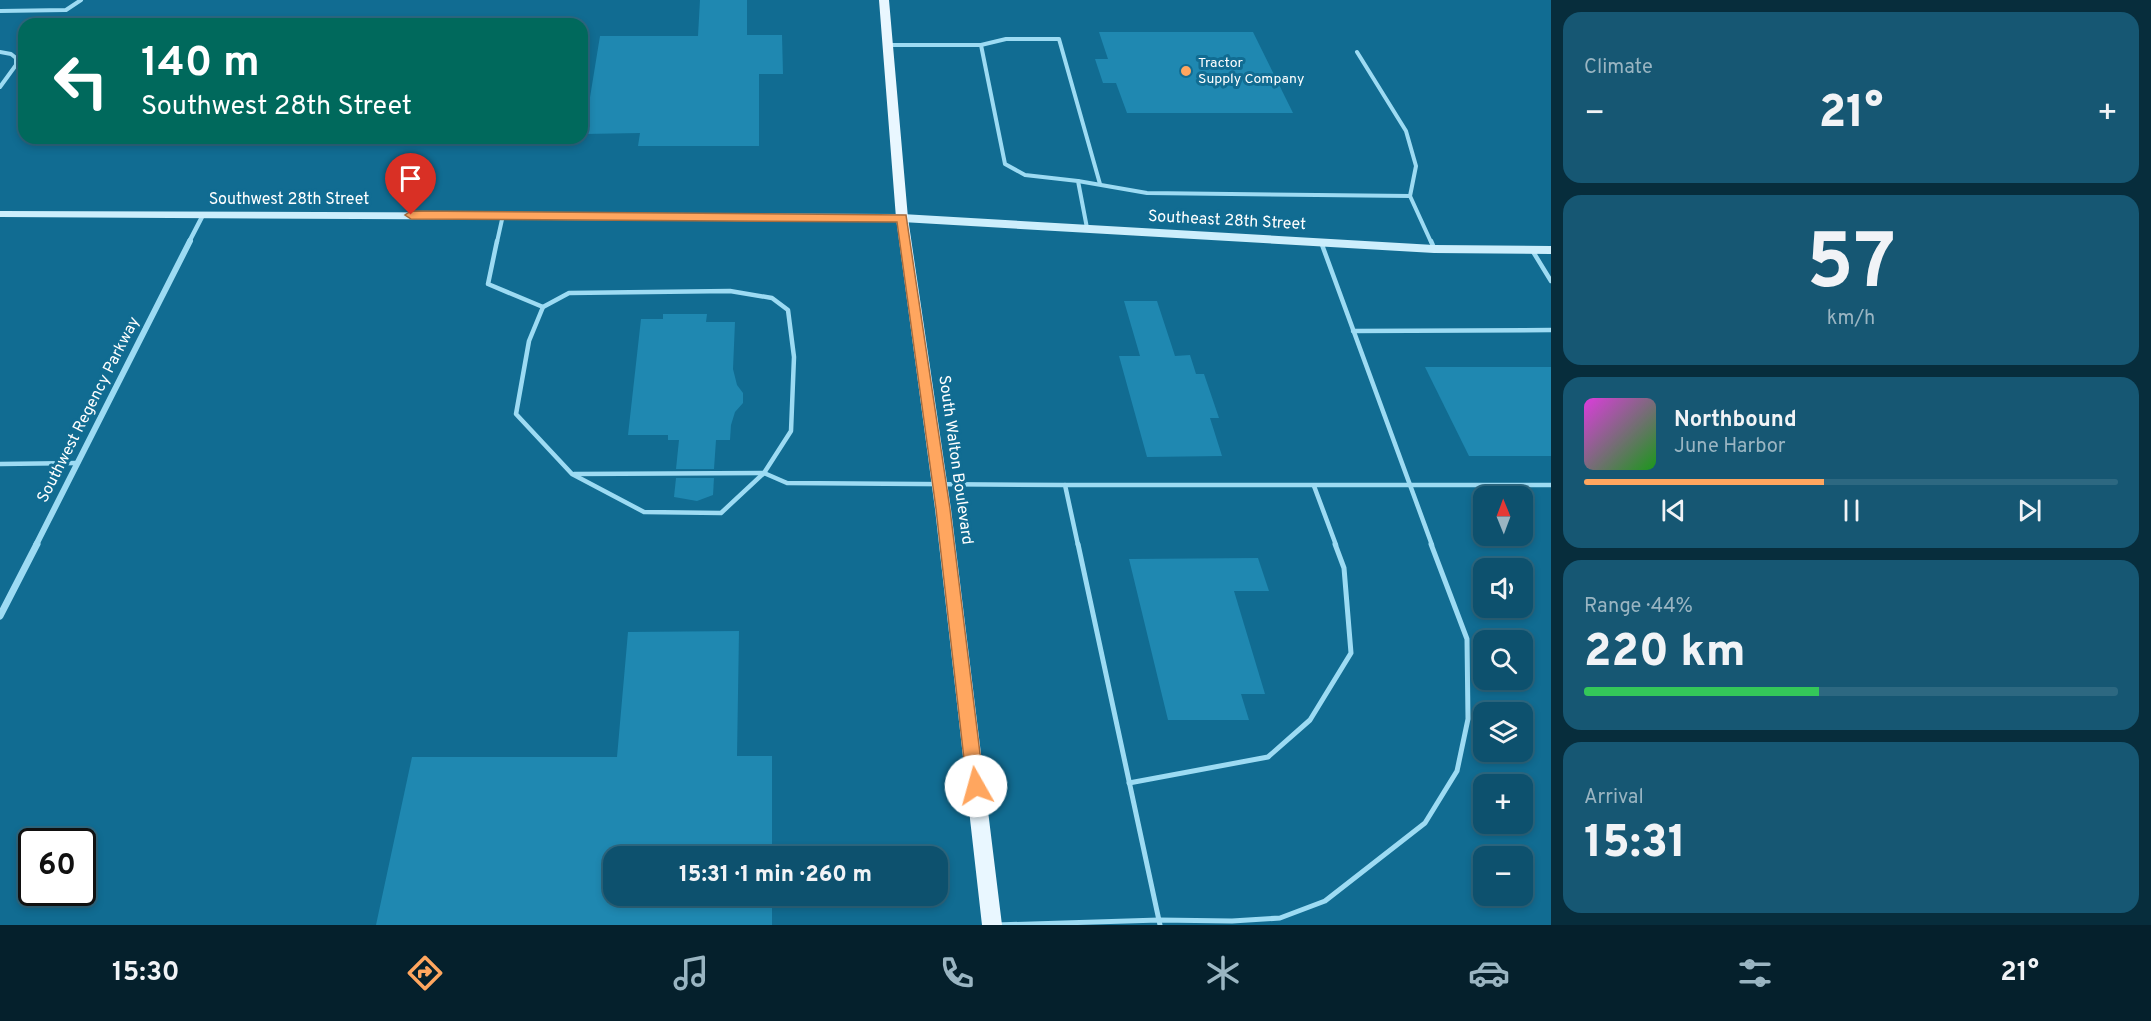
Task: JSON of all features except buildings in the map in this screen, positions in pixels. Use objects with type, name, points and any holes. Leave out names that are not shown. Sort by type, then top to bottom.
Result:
[{"type":"main road","name":"South Walton Boulevard","points":[[884,0],[902,218],[939,484],[994,925]]},
{"type":"street","name":"Southwest 28th Street","points":[[0,214],[902,218]]},
{"type":"street","name":"Southwest Regency Parkway","points":[[0,616],[203,215]]},
{"type":"street","name":"Southeast 28th Street","points":[[902,218],[1434,249],[1551,250]]},
{"type":"lane","points":[[0,11],[66,10],[81,0]]},
{"type":"lane","points":[[889,45],[981,45],[1006,39],[1059,39],[1100,184]]},
{"type":"lane","points":[[981,45],[1005,164],[1025,175],[1100,184],[1146,193],[1410,196]]},
{"type":"lane","points":[[0,52],[11,54],[16,58],[16,65],[0,87]]},
{"type":"lane","points":[[1358,52],[1407,131],[1416,166],[1410,196],[1434,249]]},
{"type":"lane","points":[[1078,181],[1088,228]]},
{"type":"lane","points":[[503,215],[488,284],[543,307]]},
{"type":"lane","points":[[994,925],[1160,923],[1280,918],[1325,901],[1425,824],[1457,771],[1468,719],[1467,639],[1321,242]]},
{"type":"lane","points":[[1531,249],[1551,281]]},
{"type":"lane","points":[[730,291],[772,298],[789,310],[794,357],[791,431],[764,473],[721,513],[644,512],[572,474],[516,414],[529,341],[543,307],[569,293],[730,291]]},
{"type":"lane","points":[[1353,331],[1551,330]]},
{"type":"lane","points":[[0,464],[78,463]]},
{"type":"lane","points":[[572,474],[764,473],[787,483],[1551,485]]},
{"type":"lane","points":[[1065,485],[1160,923]]},
{"type":"lane","points":[[1129,783],[1268,757],[1310,720],[1351,653],[1344,568],[1314,486]]},
{"type":"place","name":"Tractor Supply Company","points":[[1186,71]]},
{"type":"route","points":[[411,215],[902,218],[943,509],[976,786]]}]
